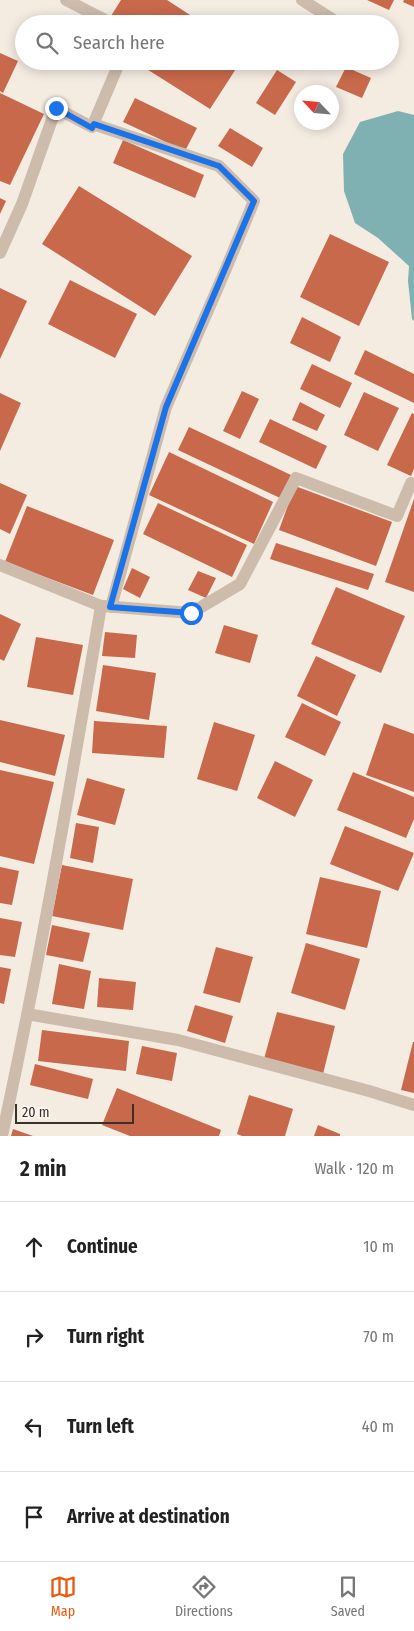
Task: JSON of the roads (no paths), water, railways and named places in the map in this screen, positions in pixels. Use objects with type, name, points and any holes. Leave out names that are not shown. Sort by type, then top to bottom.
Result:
[{"type":"street","points":[[66,0],[95,15]]},
{"type":"street","points":[[302,0],[326,15]]},
{"type":"street","points":[[0,253],[22,204],[56,108],[92,128],[116,70]]},
{"type":"street","points":[[2,1136],[6,1087],[27,1014],[106,606],[166,407],[254,201],[219,166],[94,124]]},
{"type":"street","points":[[0,565],[106,606],[191,613],[240,584],[296,478],[397,516],[410,483],[414,484]]},
{"type":"street","points":[[27,1014],[178,1040],[369,1091],[414,1105]]},
{"type":"water","points":[[398,111],[414,115],[414,321],[412,319],[408,281],[409,266],[378,238],[355,223],[344,191],[343,154],[360,122]]}]
